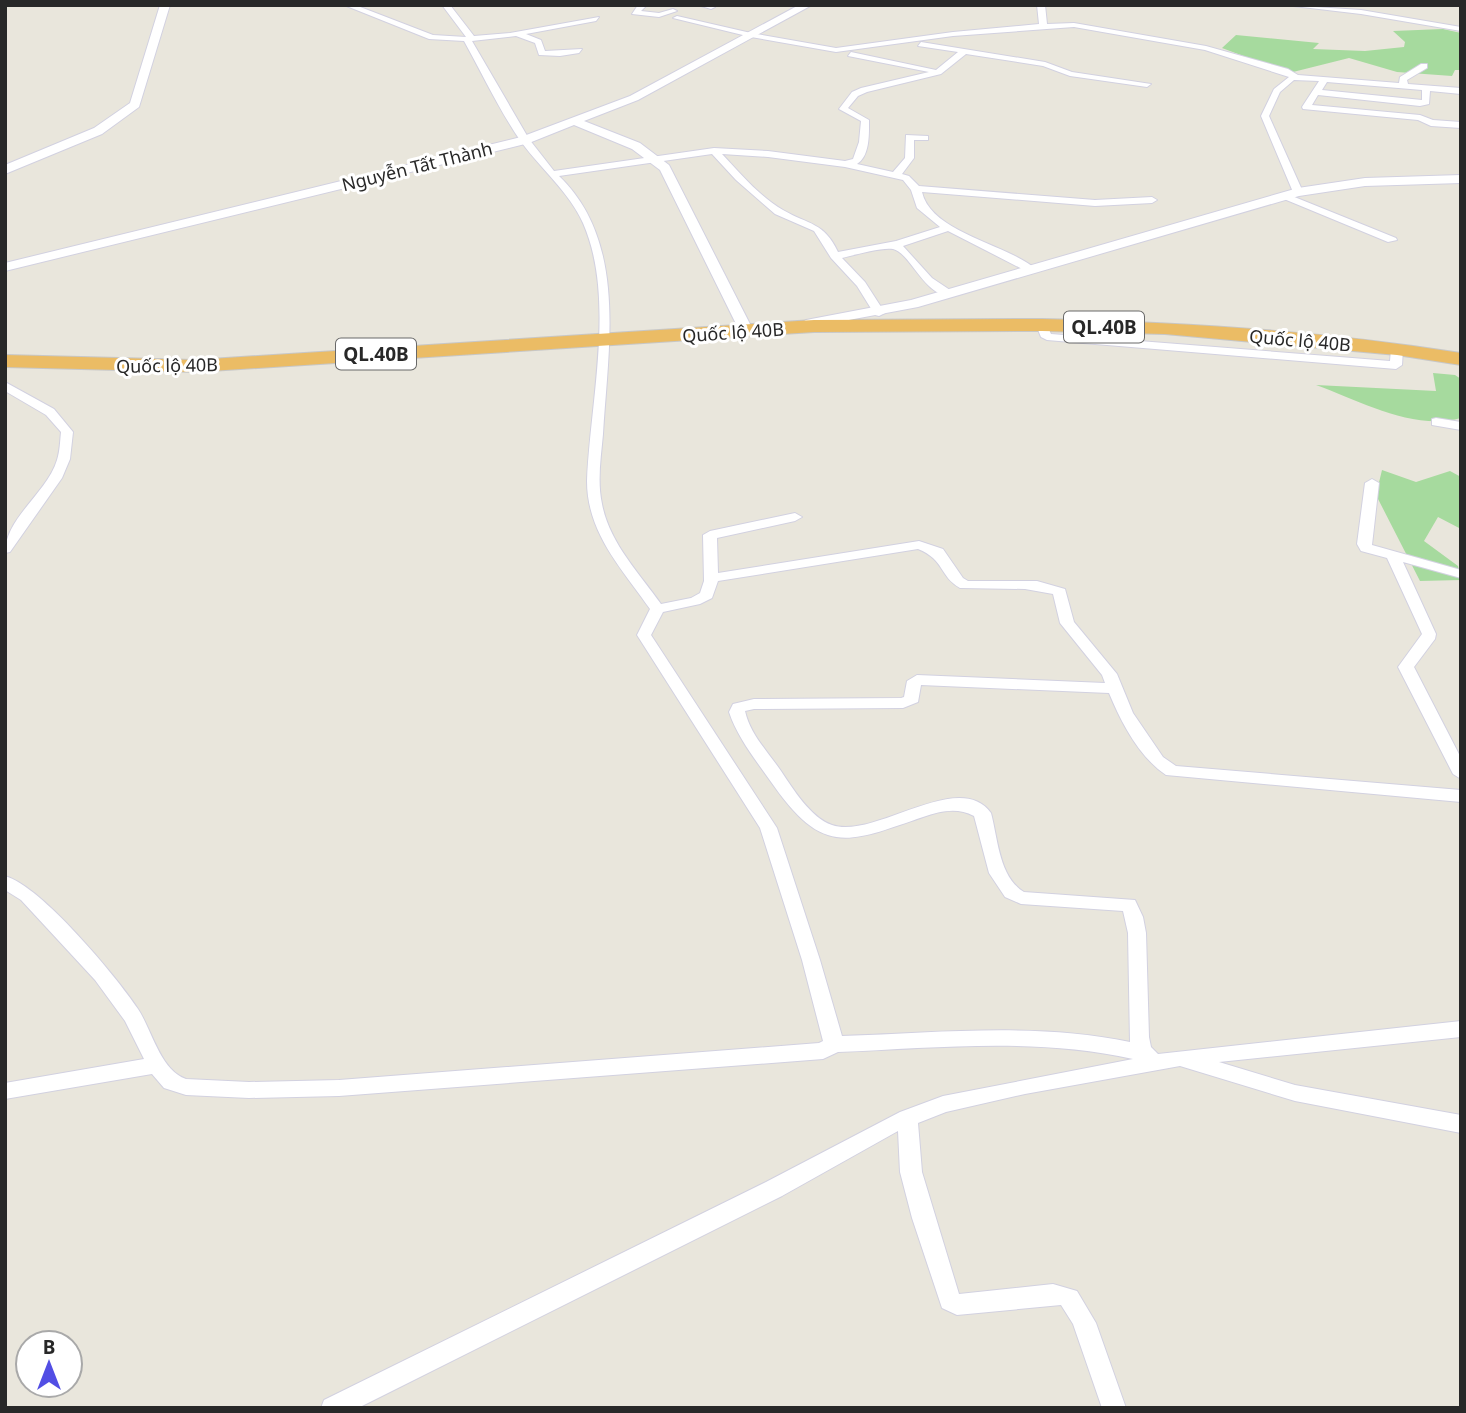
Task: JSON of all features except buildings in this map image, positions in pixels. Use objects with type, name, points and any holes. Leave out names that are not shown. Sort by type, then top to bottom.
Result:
[{"type":"highway","name":"Quốc lộ 40B","points":[[5,361],[195,366],[814,326],[939,325],[1165,328],[1397,349],[1461,359]]},
{"type":"main road","points":[[5,170],[98,131],[135,105],[165,5]]},
{"type":"main road","name":"Nguyễn Tất Thành","points":[[5,267],[525,140],[634,98],[807,5]]},
{"type":"main road","points":[[576,122],[636,146],[665,168],[675,183],[714,270],[746,331],[879,313],[1293,194],[1365,183],[1461,179]]},
{"type":"main road","points":[[913,304],[921,314],[939,325]]},
{"type":"street","points":[[348,5],[432,37],[469,39],[518,34],[596,19]]},
{"type":"street","points":[[446,5],[469,39],[525,140],[573,195],[596,245],[602,278],[603,340],[595,504],[610,545],[657,609]]},
{"type":"street","points":[[643,5],[635,12],[688,14]]},
{"type":"street","points":[[702,5],[711,7]]},
{"type":"street","points":[[1041,5],[1043,26]]},
{"type":"street","points":[[1289,5],[1361,12],[1461,29]]},
{"type":"street","points":[[675,14],[751,35],[938,72]]},
{"type":"street","points":[[836,50],[953,34],[1074,25],[1206,48],[1279,69],[1294,82]]},
{"type":"street","points":[[518,34],[538,42],[542,52],[560,54],[579,51]]},
{"type":"street","points":[[905,42],[1045,64],[1070,74],[1147,84]]},
{"type":"street","points":[[924,55],[932,46]]},
{"type":"street","points":[[845,164],[857,161],[866,128],[865,120],[843,108],[855,94],[889,82],[938,72],[965,51]]},
{"type":"street","points":[[1404,86],[1404,79],[1424,66]]},
{"type":"street","points":[[1324,80],[1306,107],[1420,118],[1431,123],[1461,125]]},
{"type":"street","points":[[1392,240],[1293,194],[1265,118],[1281,85],[1294,82],[1324,80],[1461,90]]},
{"type":"street","points":[[1305,89],[1420,103],[1426,102],[1426,88]]},
{"type":"street","points":[[896,174],[907,166],[911,156],[909,137],[925,138]]},
{"type":"street","points":[[552,174],[714,151],[768,154],[896,174],[905,178],[916,189],[920,206],[947,228],[981,242],[1032,270]]},
{"type":"street","points":[[714,151],[739,178],[779,212],[818,229],[835,256],[861,284],[879,313]]},
{"type":"street","points":[[916,189],[1095,203],[1152,200]]},
{"type":"street","points":[[835,256],[893,245],[947,228]]},
{"type":"street","points":[[893,245],[903,250],[928,280],[949,295]]},
{"type":"street","points":[[5,386],[50,412],[67,432],[64,459],[55,478],[5,549]]},
{"type":"street","points":[[1436,422],[1461,426]]},
{"type":"street","points":[[1372,483],[1364,544],[1370,550],[1461,574]]},
{"type":"street","points":[[657,609],[702,599],[709,591],[710,535],[795,517]]},
{"type":"street","points":[[711,578],[862,552],[925,545],[938,552],[958,581],[965,585],[1029,583],[1060,592],[1067,623],[1109,674],[1125,713],[1157,761],[1172,771],[1461,796]]},
{"type":"street","points":[[1393,556],[1429,634],[1406,667],[1461,774]]},
{"type":"street","points":[[657,609],[644,635],[768,828],[811,960],[834,1044]]},
{"type":"street","points":[[1113,688],[917,680],[912,684],[912,699],[903,703],[754,704],[739,708],[737,712],[779,781],[793,799],[825,830],[847,833],[871,829],[933,806],[972,807],[982,813],[998,871],[1013,895],[1021,898],[1129,905],[1134,920],[1139,982],[1137,1032],[1142,1052]]},
{"type":"street","points":[[5,882],[27,895],[102,975],[132,1016],[157,1065],[171,1082],[196,1088],[339,1088],[823,1051],[834,1044],[1035,1037],[1084,1040],[1175,1059],[1295,1093],[1461,1124]]},
{"type":"street","points":[[334,1408],[774,1189],[907,1118],[943,1104],[1175,1059],[1461,1029]]},
{"type":"street","points":[[5,1091],[157,1065]]},
{"type":"street","points":[[907,1118],[911,1172],[950,1301],[957,1305],[1053,1294],[1066,1296],[1074,1303],[1081,1317],[1114,1408]]},
{"type":"green space","points":[[1443,29],[1461,33],[1461,70],[1455,70],[1452,76],[1397,72],[1349,58],[1289,73],[1222,48],[1236,35],[1319,43],[1313,49],[1365,51],[1404,47],[1405,42],[1393,31]]},
{"type":"green space","points":[[1433,373],[1455,375],[1461,379],[1461,418],[1424,421],[1406,417],[1316,385],[1436,391]]},
{"type":"green space","points":[[1382,470],[1416,482],[1450,471],[1461,477],[1461,529],[1438,517],[1424,541],[1458,566],[1461,580],[1420,581],[1376,495]]}]
